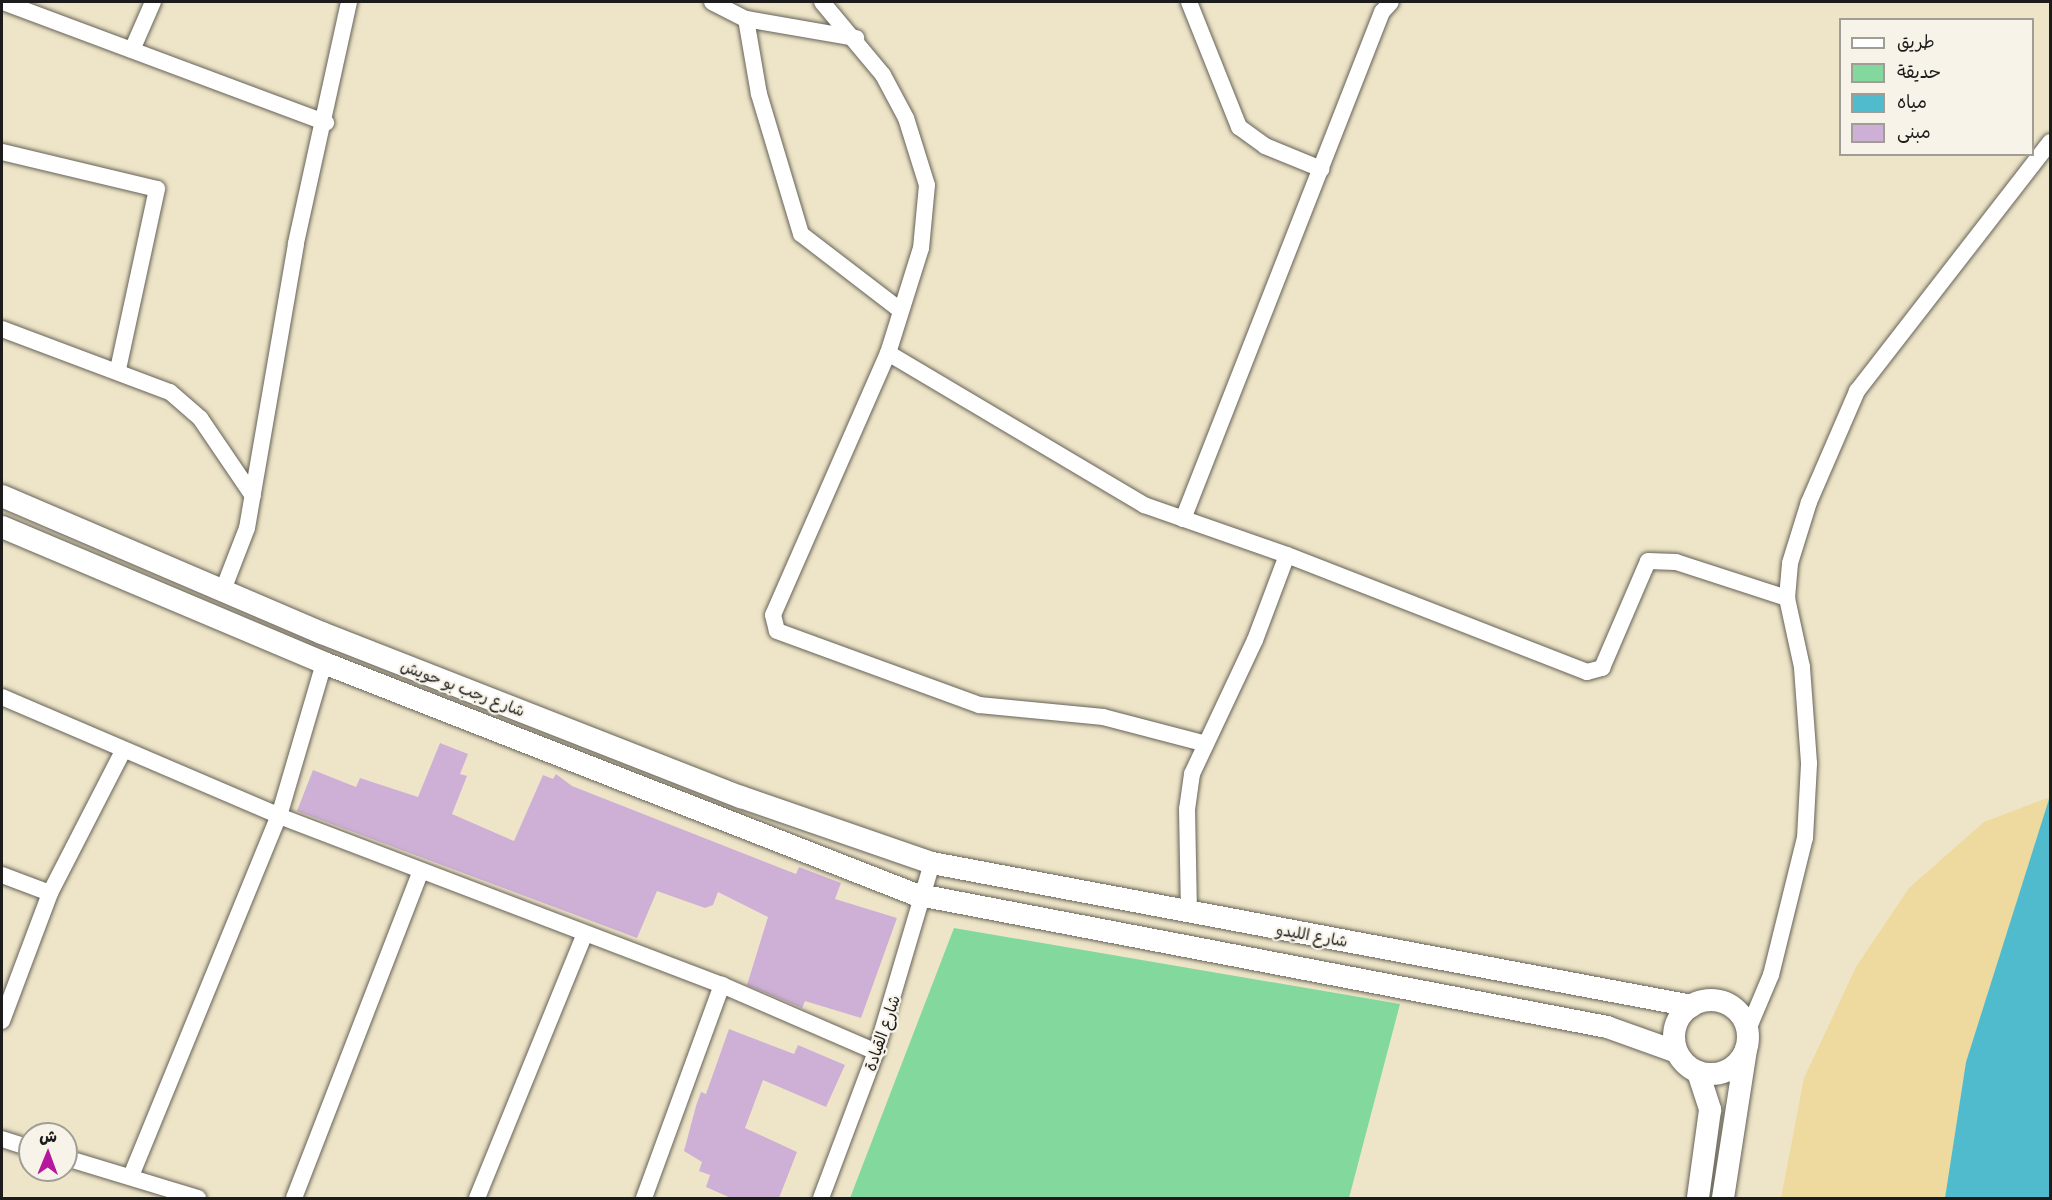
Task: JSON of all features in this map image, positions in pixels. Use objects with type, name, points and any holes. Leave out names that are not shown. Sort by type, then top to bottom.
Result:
[{"type":"main road","name":"شارع رجب بو حويش","points":[[2,496],[223,590],[730,793],[932,863]]},
{"type":"main road","name":"شارع رجب بو حويش","points":[[2,528],[324,663],[924,896]]},
{"type":"main road","name":"شارع الليدو","points":[[932,863],[1692,1006]]},
{"type":"main road","points":[[924,896],[1607,1027],[1677,1052],[1698,1072],[1710,1110],[1698,1198]]},
{"type":"main road","points":[[1677,1052],[1676,1026],[1692,1006],[1709,1001],[1727,1004],[1741,1016],[1747,1039],[1723,1198]]},
{"type":"main road","points":[[1698,1072],[1728,1070],[1747,1039]]},
{"type":"street","points":[[3,2],[326,123]]},
{"type":"street","points":[[132,50],[153,2]]},
{"type":"street","points":[[223,590],[253,496],[296,243],[326,123],[349,2]]},
{"type":"street","points":[[711,2],[746,19],[856,38]]},
{"type":"street","points":[[822,2],[856,38],[906,118],[927,185],[921,248],[888,353],[772,615],[777,631],[980,705],[1103,717],[1203,743]]},
{"type":"street","points":[[1189,2],[1239,127],[1265,146],[1321,169]]},
{"type":"street","points":[[1183,519],[1321,169],[1391,2]]},
{"type":"street","points":[[746,19],[759,94],[801,234],[900,310]]},
{"type":"street","points":[[1747,1039],[1771,975],[1805,838],[1809,763],[1802,668],[1787,598],[1790,562],[1809,502],[1857,391],[2050,142]]},
{"type":"street","points":[[2,152],[157,189],[118,369]]},
{"type":"street","points":[[2,329],[118,369],[187,404],[253,496]]},
{"type":"street","points":[[888,353],[1144,505],[1287,555],[1587,672],[1602,668],[1648,561],[1676,562],[1787,598]]},
{"type":"street","points":[[1189,913],[1187,809],[1203,743],[1229,700],[1287,555]]},
{"type":"street","points":[[131,1176],[279,816],[324,663]]},
{"type":"street","points":[[2,697],[123,751],[279,816],[584,936],[722,985],[876,1052]]},
{"type":"street","points":[[2,1021],[50,892],[123,751]]},
{"type":"street","name":"شارع القيادة","points":[[821,1198],[876,1052],[932,863]]},
{"type":"street","points":[[294,1198],[421,871]]},
{"type":"street","points":[[2,875],[50,892]]},
{"type":"street","points":[[477,1198],[584,936]]},
{"type":"street","points":[[644,1198],[722,985]]},
{"type":"street","points":[[2,1139],[18,1144]]},
{"type":"street","points":[[78,1161],[198,1198]]},
{"type":"green space","points":[[954,928],[1400,1004],[1349,1198],[850,1198]]},
{"type":"sand","points":[[2050,797],[1966,1062],[1945,1198],[1781,1198],[1804,1078],[1856,967],[1909,888],[1984,822]]},
{"type":"water","points":[[2050,796],[2050,1198],[1945,1198],[1966,1062]]},
{"type":"building","points":[[440,743],[468,754],[460,774],[467,776],[452,814],[514,841],[543,775],[553,779],[556,774],[572,786],[796,874],[799,867],[841,883],[835,899],[897,918],[861,1018],[805,1001],[802,1008],[747,985],[768,917],[718,892],[713,905],[705,908],[657,891],[637,938],[297,811],[313,770],[356,787],[360,778],[418,797]]},
{"type":"building","points":[[729,1029],[794,1054],[798,1045],[845,1065],[826,1107],[763,1080],[745,1128],[797,1152],[779,1198],[731,1198],[706,1187],[710,1175],[699,1171],[702,1162],[684,1151],[701,1092],[706,1094]]}]
